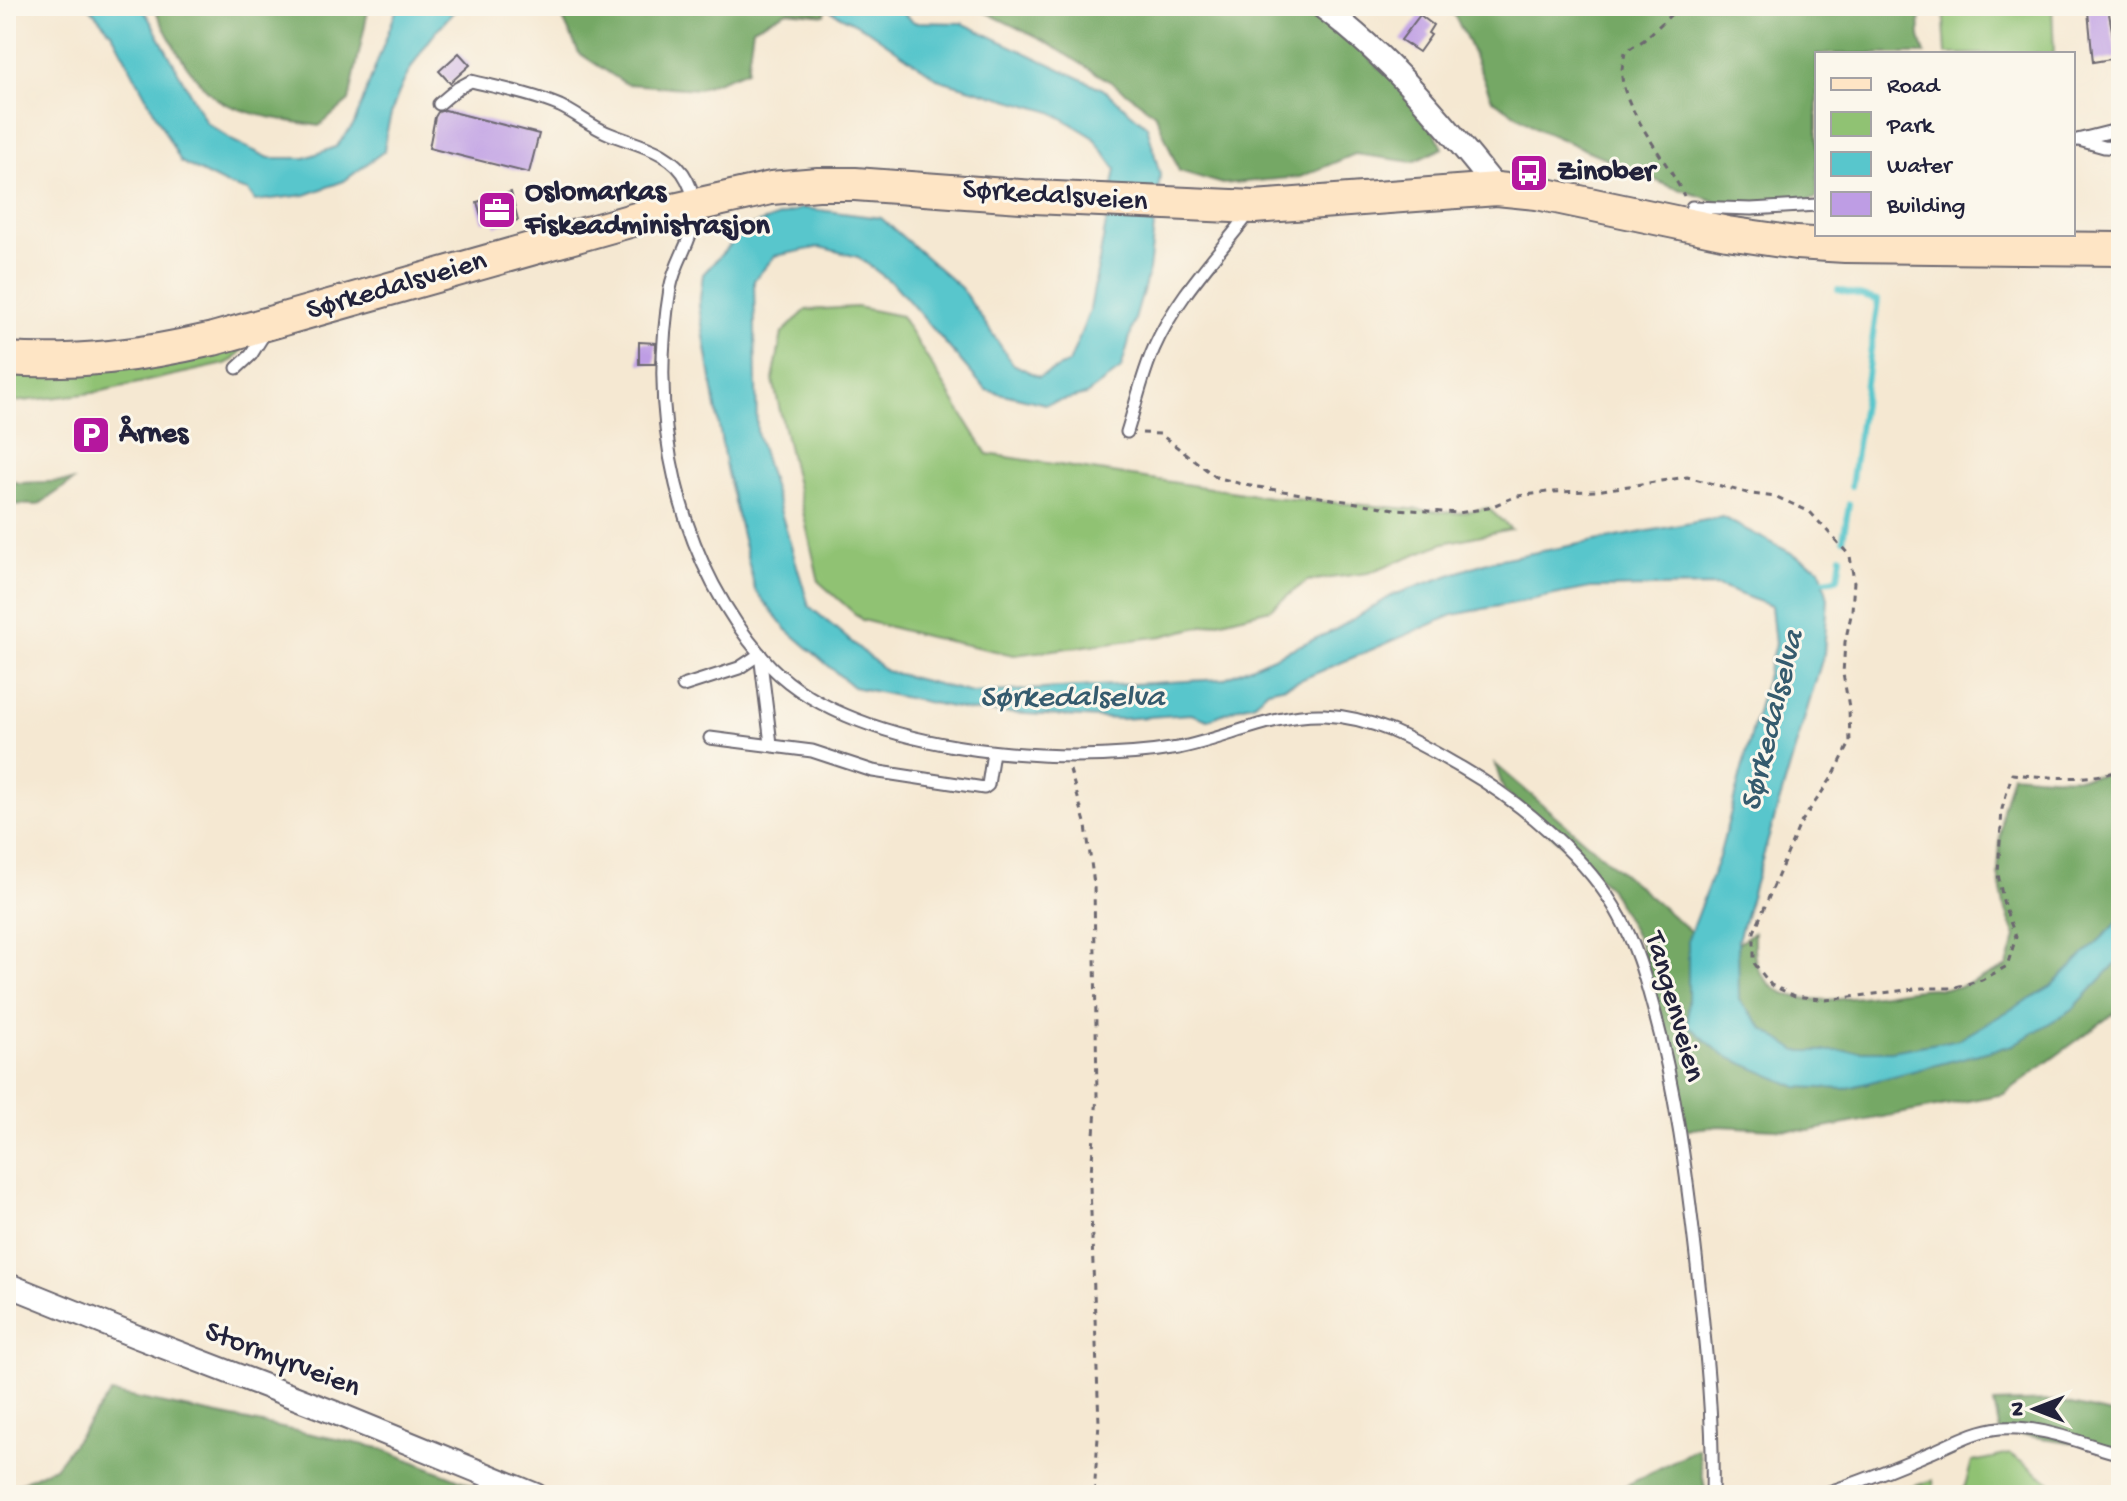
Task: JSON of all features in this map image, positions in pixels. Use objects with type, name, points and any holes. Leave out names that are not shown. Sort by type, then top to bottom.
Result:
[{"type":"street","points":[[1321,6],[1396,71],[1458,139],[1497,189]]},
{"type":"street","name":"Sørkedalsveien","points":[[6,359],[60,361],[126,356],[198,342],[695,204],[771,188],[830,184],[1254,207],[1497,189],[1688,216],[1760,239],[1845,246],[2121,249]]},
{"type":"street","name":"Stormyrveien","points":[[6,1284],[536,1495]]},
{"type":"lane","points":[[439,104],[471,81],[559,106],[602,131],[663,154],[687,179],[695,204]]},
{"type":"lane","points":[[2076,140],[2121,129]]},
{"type":"lane","points":[[2076,140],[2121,148]]},
{"type":"lane","name":"Tangenveien","points":[[695,204],[694,230],[672,281],[664,337],[670,462],[682,514],[695,547],[727,606],[760,654],[787,682],[864,725],[993,752],[1108,754],[1167,750],[1306,716],[1344,717],[1372,722],[1412,739],[1485,781],[1566,848],[1595,879],[1620,916],[1634,945],[1668,1058],[1693,1229],[1710,1389],[1712,1495]]},
{"type":"lane","points":[[1688,216],[1815,205]]},
{"type":"lane","points":[[1127,432],[1153,350],[1166,326],[1194,282],[1254,207]]},
{"type":"lane","points":[[237,368],[264,337],[269,323]]},
{"type":"lane","points":[[683,686],[739,668],[760,654],[771,744]]},
{"type":"lane","points":[[710,738],[812,751],[873,771],[984,788],[988,785],[993,752]]},
{"type":"lane","points":[[1819,1495],[1951,1443],[2000,1428],[2063,1435],[2121,1454]]},
{"type":"path","points":[[1680,6],[1644,40],[1625,52],[1622,77],[1627,95],[1688,216]]},
{"type":"path","points":[[1127,432],[1160,434],[1216,477],[1245,485],[1395,509],[1459,513],[1488,508],[1517,496],[1596,491],[1687,477],[1751,494],[1777,497],[1810,512],[1850,556],[1854,581],[1843,674],[1849,707],[1850,743],[1833,776],[1800,824],[1754,932],[1754,963],[1771,985],[1795,996],[1826,1000],[1922,988],[1952,988],[1982,980],[2007,966],[2016,937],[2004,906],[1998,874],[2002,809],[2012,774],[2072,778],[2098,777],[2121,770]]},
{"type":"path","points":[[1069,754],[1071,780],[1086,826],[1094,884],[1097,1096],[1090,1186],[1099,1423],[1094,1495]]},
{"type":"green space","points":[[153,6],[369,6],[349,101],[319,126],[263,116],[221,102],[202,85],[186,64]]},
{"type":"green space","points":[[557,6],[826,6],[825,15],[787,11],[753,28],[747,70],[698,89],[626,84],[579,53]]},
{"type":"green space","points":[[973,6],[1313,6],[1420,105],[1443,148],[1413,162],[1355,154],[1300,177],[1223,184],[1179,171],[1156,115],[1122,89],[1044,41]]},
{"type":"green space","points":[[1449,6],[1919,6],[1920,37],[1924,52],[1815,52],[1815,199],[1758,215],[1669,186],[1538,129],[1492,99],[1466,37]]},
{"type":"green space","points":[[1943,6],[2052,6],[2054,52],[1946,52]]},
{"type":"green space","points":[[856,307],[901,316],[987,454],[1269,497],[1458,513],[1488,508],[1511,529],[1444,543],[1368,573],[1307,581],[1270,609],[1163,636],[1014,655],[862,620],[819,582],[773,380],[782,333],[806,310]]},
{"type":"green space","points":[[246,346],[225,364],[93,393],[6,403],[6,377],[18,374]]},
{"type":"green space","points":[[6,479],[18,483],[73,481],[38,505],[6,504]]},
{"type":"green space","points":[[1495,764],[1719,956],[1754,932],[1754,953],[1763,977],[1782,992],[1819,1000],[1924,988],[1951,988],[1976,981],[2007,966],[2016,937],[2004,906],[1998,874],[2002,809],[2012,774],[2080,777],[2121,770],[2121,1008],[2004,1094],[1809,1131],[1719,1126],[1684,1130],[1674,1057],[1640,944],[1609,887],[1504,791]]},
{"type":"green space","points":[[111,1393],[380,1448],[497,1495],[6,1495],[6,1490],[56,1466]]},
{"type":"green space","points":[[2053,1401],[2121,1416],[2121,1449],[2000,1432],[1994,1403]]},
{"type":"green space","points":[[1698,1448],[1706,1495],[1608,1495]]},
{"type":"green space","points":[[2010,1454],[2050,1482],[2055,1495],[1962,1495],[1972,1462]]},
{"type":"green space","points":[[1933,1480],[1934,1495],[1887,1495]]},
{"type":"water","points":[[88,6],[139,6],[147,15],[206,122],[233,141],[269,158],[305,158],[336,147],[354,124],[398,6],[459,6],[409,72],[392,110],[384,151],[344,181],[305,195],[255,201],[248,191],[225,184],[181,162],[112,33]]},
{"type":"water","name":"Sørkedalselva","points":[[821,6],[894,6],[914,22],[962,23],[1103,89],[1147,126],[1160,175],[1149,270],[1121,369],[1086,395],[1046,404],[986,390],[895,285],[858,257],[820,247],[775,256],[754,280],[757,433],[809,606],[886,671],[972,693],[1223,679],[1335,630],[1393,595],[1490,561],[1722,517],[1820,568],[1828,598],[1824,653],[1738,940],[1739,1000],[1764,1029],[1797,1051],[1891,1051],[1960,1039],[2051,986],[2121,916],[2121,958],[2073,1009],[2013,1045],[1844,1089],[1797,1087],[1723,1055],[1688,1025],[1688,939],[1719,857],[1775,644],[1771,606],[1718,586],[1590,588],[1453,615],[1286,686],[1268,690],[1253,704],[1208,720],[1191,714],[1120,719],[971,711],[853,687],[786,629],[755,590],[726,468],[699,306],[703,274],[747,227],[803,208],[881,218],[961,288],[1013,364],[1039,377],[1069,363],[1090,310],[1116,169],[1093,137],[1052,112],[940,80],[866,29]]},
{"type":"building","points":[[2108,8],[2117,58],[2093,62],[2088,11]]},
{"type":"building","points":[[1420,15],[1433,25],[1428,33],[1431,35],[1419,52],[1401,40]]},
{"type":"building","points":[[459,53],[470,65],[450,83],[439,71]]},
{"type":"building","points":[[445,110],[539,134],[529,173],[429,148],[435,117]]},
{"type":"building","name":"Oslomarkas Fiskeadministrasjon","points":[[511,192],[518,220],[496,226],[494,219],[483,222],[477,202]]},
{"type":"building","points":[[639,342],[656,343],[655,364],[639,364]]},
{"type":"waterway","points":[[1838,290],[1878,300],[1851,486]]},
{"type":"waterway","points":[[1843,539],[1849,504]]},
{"type":"waterway","points":[[1823,580],[1838,578],[1841,556]]},
{"type":"place","name":"Zinober","points":[[1529,173]]},
{"type":"place","name":"Oslomarkas Fiskeadministrasjon","points":[[497,210]]},
{"type":"place","name":"Årnes","points":[[91,435]]}]
